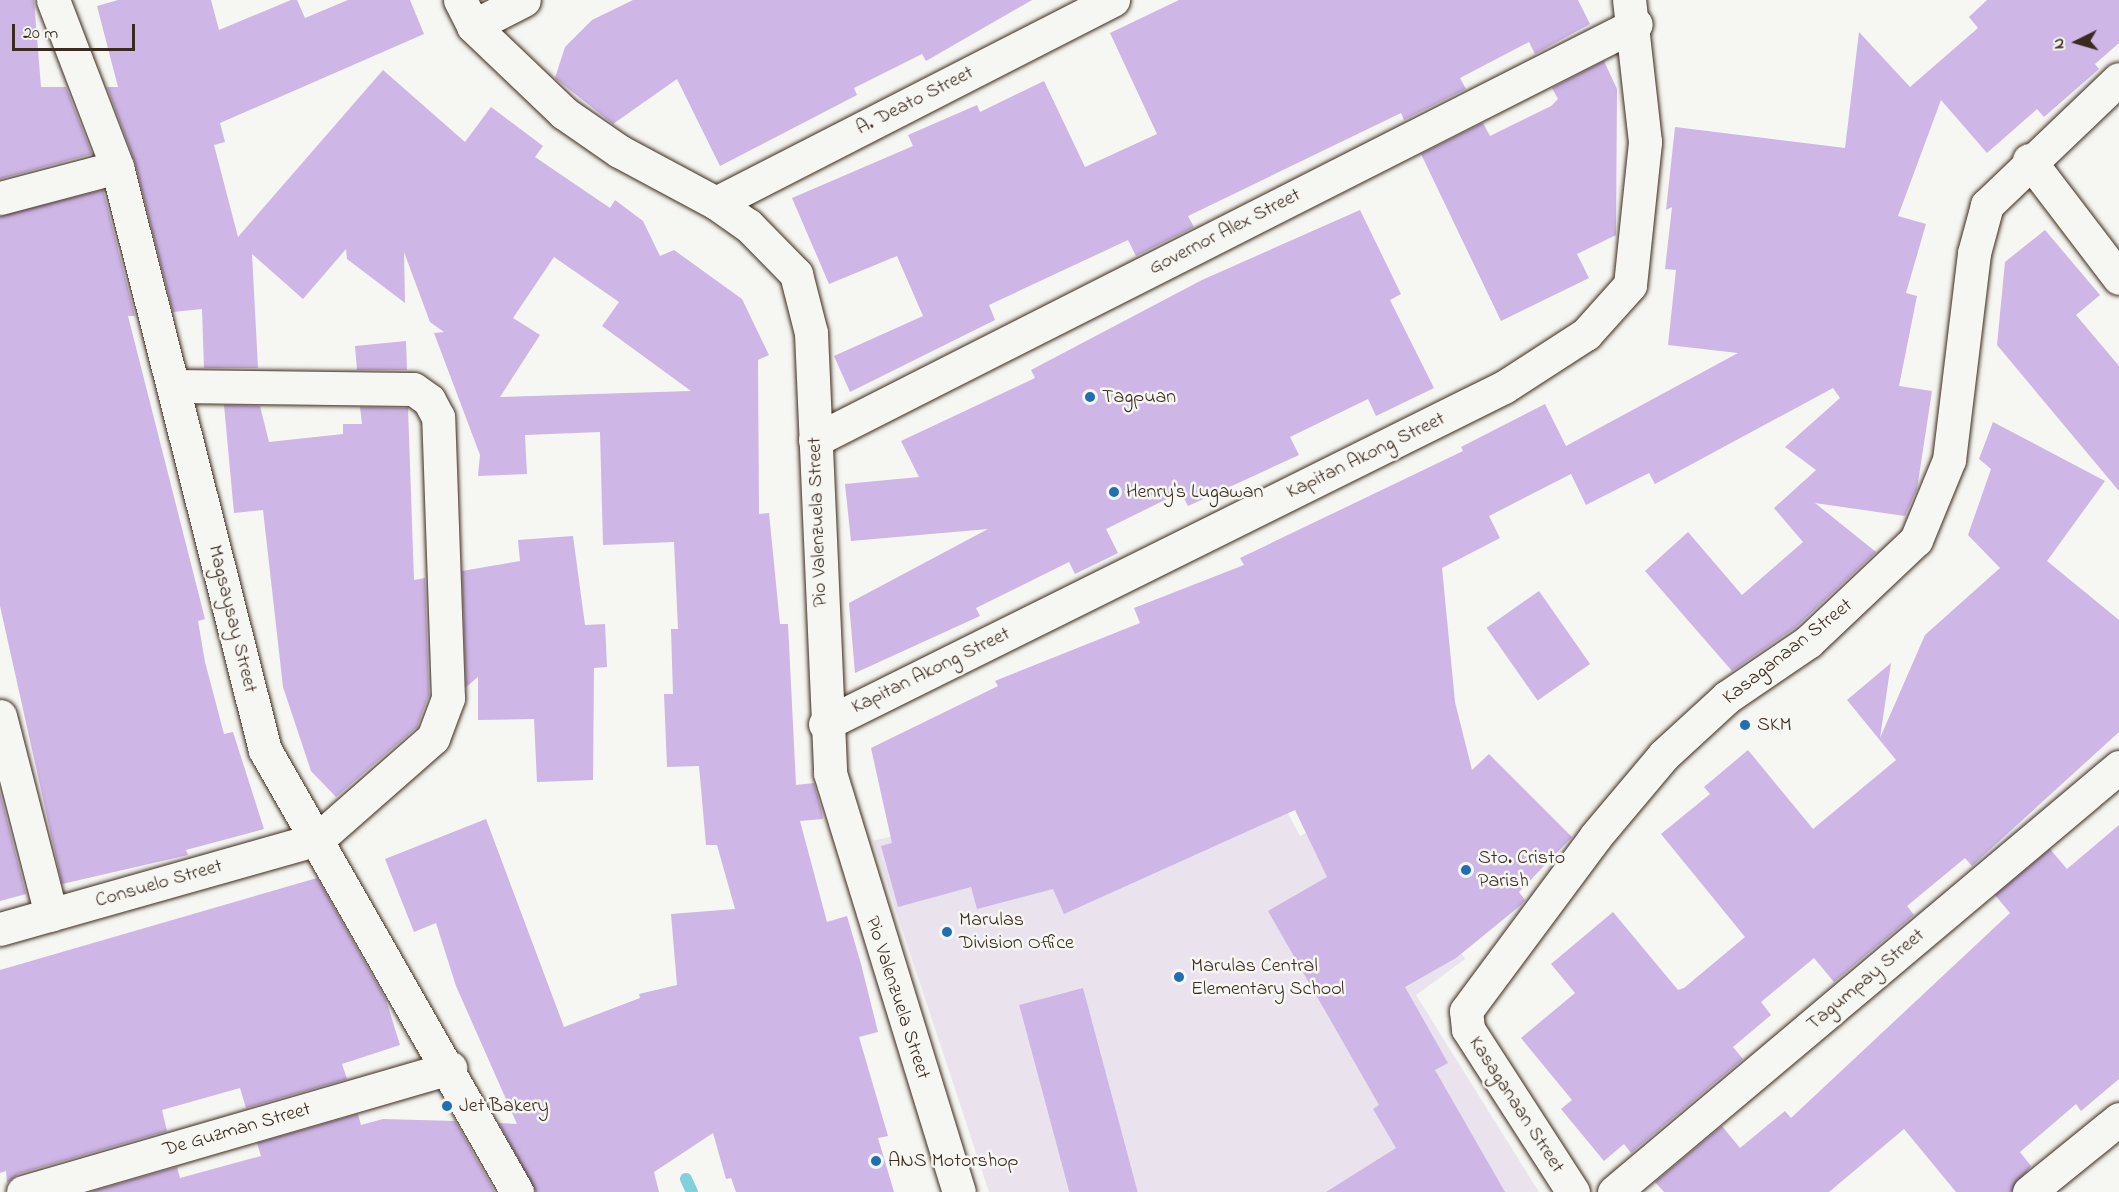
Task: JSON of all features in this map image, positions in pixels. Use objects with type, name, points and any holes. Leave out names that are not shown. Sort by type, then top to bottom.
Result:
[{"type":"street","name":"Magsaysay Street","points":[[53,0],[117,166],[265,750],[298,814],[318,839],[450,1068],[518,1192]]},
{"type":"street","points":[[467,13],[524,0]]},
{"type":"street","name":"A. Deato Street","points":[[716,203],[1113,0]]},
{"type":"street","name":"Governor Alex Street","points":[[815,440],[1633,12]]},
{"type":"street","name":"Kapitan Akong Street","points":[[825,724],[1504,387],[1586,334],[1630,285],[1645,142],[1633,12]]},
{"type":"street","name":"Pio Valenzuela Street","points":[[467,13],[564,113],[619,151],[716,203],[748,225],[796,274],[811,333],[825,724],[830,773],[959,1192]]},
{"type":"street","name":"Kasaganaan Street","points":[[1573,1192],[1468,1029],[1466,1011],[1594,837],[1664,755],[1727,698],[1808,642],[1916,540],[1951,450],[1974,253],[1987,206],[2029,160],[2119,79]]},
{"type":"street","points":[[2029,160],[2119,278]]},
{"type":"street","points":[[0,198],[117,166]]},
{"type":"street","points":[[173,386],[413,389],[429,400],[438,417],[448,698],[433,738],[318,839]]},
{"type":"street","points":[[0,716],[51,915]]},
{"type":"street","name":"Tagumpay Street","points":[[1614,1192],[2119,767]]},
{"type":"street","name":"Consuelo Street","points":[[0,929],[318,839]]},
{"type":"street","name":"De Guzman Street","points":[[23,1192],[450,1068]]},
{"type":"street","points":[[2029,1192],[2119,1119]]},
{"type":"shaded area","name":"Marulas Central Elementary School","points":[[1252,745],[1300,836],[1370,800],[1465,959],[1416,995],[1539,1192],[989,1192],[873,841]]},
{"type":"building","points":[[0,0],[34,0],[41,87],[66,87],[92,154],[0,179]]},
{"type":"building","points":[[118,0],[211,0],[219,30],[291,0],[297,0],[305,18],[348,0],[410,0],[424,34],[220,123],[225,142],[214,145],[238,237],[383,70],[465,142],[491,107],[543,146],[535,157],[610,208],[615,200],[643,221],[660,256],[674,250],[742,299],[769,355],[758,360],[759,514],[769,513],[780,624],[788,624],[796,785],[814,783],[823,819],[800,821],[827,922],[847,916],[861,964],[878,1032],[859,1037],[888,1136],[878,1138],[894,1192],[736,1192],[731,1178],[726,1179],[713,1133],[654,1172],[659,1192],[536,1192],[499,1123],[517,1124],[456,986],[436,923],[414,932],[385,859],[486,819],[564,1027],[640,998],[639,994],[677,985],[671,914],[735,909],[717,845],[706,845],[699,766],[667,767],[664,694],[673,694],[671,629],[678,629],[674,542],[603,545],[600,432],[525,435],[527,474],[478,476],[480,455],[434,333],[444,332],[430,322],[404,252],[405,303],[347,259],[346,249],[303,299],[252,254],[258,368],[204,368],[202,309],[173,312],[135,162],[107,87],[118,87],[97,6]],"holes":[[[554,257],[619,302],[602,326],[691,391],[500,397],[540,335],[513,318]]]},
{"type":"building","points":[[633,0],[1032,0],[926,61],[922,54],[854,88],[857,95],[720,166],[677,79],[613,124],[555,78],[565,47],[592,20]]},
{"type":"building","points":[[1179,0],[1578,0],[1590,24],[1535,54],[1529,42],[1460,78],[1466,89],[1404,120],[1401,113],[1188,216],[1194,227],[1136,256],[1128,240],[989,305],[995,320],[850,392],[834,356],[923,316],[897,256],[829,284],[792,198],[913,146],[908,135],[977,105],[980,112],[1044,81],[1085,167],[1157,134],[1110,33]]},
{"type":"building","points":[[1987,0],[2119,0],[2119,43],[2095,64],[2099,69],[2044,117],[2037,109],[1987,153],[1941,100],[1898,216],[1926,224],[1906,293],[1917,296],[1899,386],[1932,391],[1917,489],[1905,516],[1815,503],[1876,552],[1796,627],[1732,671],[1645,571],[1688,532],[1742,595],[1803,542],[1774,508],[1816,470],[1785,447],[1840,398],[1833,388],[1655,484],[1649,473],[1586,505],[1571,474],[1489,516],[1500,538],[1442,568],[1455,702],[1472,770],[1489,754],[1572,837],[1519,892],[1525,900],[1521,905],[1456,958],[1405,987],[1448,1063],[1435,1070],[1505,1192],[1326,1192],[1396,1148],[1373,1109],[1379,1105],[1268,911],[1327,877],[1295,810],[1064,914],[1053,889],[977,909],[971,887],[898,907],[881,846],[892,843],[871,748],[998,686],[995,681],[1140,623],[1134,608],[1244,565],[1240,558],[1463,451],[1461,447],[1545,404],[1566,446],[1738,353],[1668,345],[1676,270],[1665,269],[1672,207],[1666,210],[1675,127],[1845,148],[1859,32],[1910,87],[1978,28],[1969,17]]},
{"type":"building","points":[[1604,61],[1617,89],[1616,235],[1577,254],[1589,278],[1501,321],[1421,154],[1483,123],[1490,136],[1551,106],[1558,99],[1552,88]]},
{"type":"building","points":[[103,190],[135,316],[128,316],[205,619],[198,621],[205,662],[224,734],[233,732],[264,829],[186,850],[188,855],[62,884],[0,606],[0,216]]},
{"type":"building","points":[[1360,210],[1401,294],[1390,300],[1434,388],[1376,416],[1368,399],[1290,437],[1299,455],[1188,506],[1181,492],[1106,529],[1118,553],[1075,574],[1069,562],[976,608],[980,616],[855,673],[849,603],[988,529],[851,541],[845,484],[919,477],[901,441],[1035,378],[1031,370],[1202,280]]},
{"type":"building","points":[[2045,230],[2100,295],[2076,315],[2119,366],[2119,491],[1997,345],[2005,262]]},
{"type":"building","points":[[406,341],[407,370],[357,370],[355,346]]},
{"type":"building","points":[[224,405],[260,406],[269,442],[343,434],[343,424],[362,424],[360,407],[408,408],[414,580],[425,578],[429,695],[417,727],[336,797],[311,771],[283,687],[263,510],[234,513]]},
{"type":"building","points":[[1993,422],[2105,481],[2047,561],[2119,620],[2119,732],[1972,866],[1965,858],[1907,906],[1914,915],[1834,982],[1814,958],[1761,1002],[1771,1015],[1733,1047],[1743,1059],[1631,1153],[1624,1144],[1604,1161],[1561,1109],[1572,1100],[1521,1038],[1575,993],[1551,964],[1613,912],[1678,990],[1684,988],[1745,937],[1661,834],[1710,794],[1704,787],[1748,750],[1813,829],[1896,760],[1847,700],[1891,663],[1880,738],[1925,635],[2000,568],[1968,535],[1991,469],[1979,459]]},
{"type":"building","points":[[573,536],[585,625],[605,624],[607,667],[594,668],[593,780],[537,782],[534,719],[478,720],[478,677],[466,687],[462,571],[520,561],[518,540]]},
{"type":"building","points":[[1539,591],[1590,664],[1538,701],[1487,628]]},
{"type":"building","points":[[0,792],[26,894],[0,901]]},
{"type":"building","points":[[2119,825],[2119,1079],[2081,1111],[2076,1104],[2020,1152],[2031,1166],[2011,1192],[1956,1192],[1904,1129],[1829,1192],[1664,1192],[1655,1182],[1722,1126],[1740,1148],[1785,1111],[1791,1118],[2010,913],[1995,895],[2050,849],[2067,869]]},
{"type":"building","points":[[317,878],[386,1000],[400,1045],[342,1064],[347,1079],[246,1108],[240,1088],[162,1110],[167,1131],[18,1174],[7,1183],[6,1171],[0,1173],[0,970]]},
{"type":"building","points":[[1083,988],[1138,1192],[1069,1192],[1019,1005]]},
{"type":"building","points":[[358,1114],[361,1125],[383,1119],[455,1121],[495,1192],[90,1192],[177,1167],[180,1178],[261,1156],[257,1143]]},
{"type":"waterway","points":[[686,1179],[692,1192]]},
{"type":"place","name":"Tagpuan","points":[[1090,397]]},
{"type":"place","name":"Henry's Lugawan","points":[[1114,492]]},
{"type":"place","name":"SKM","points":[[1745,725]]},
{"type":"place","name":"Sto. Cristo Parish","points":[[1466,870]]},
{"type":"place","name":"Marulas Division Office","points":[[947,932]]},
{"type":"place","name":"Marulas Central Elementary School","points":[[1179,977]]},
{"type":"place","name":"Jet Bakery","points":[[447,1106]]},
{"type":"place","name":"ANS Motorshop","points":[[876,1161]]}]
